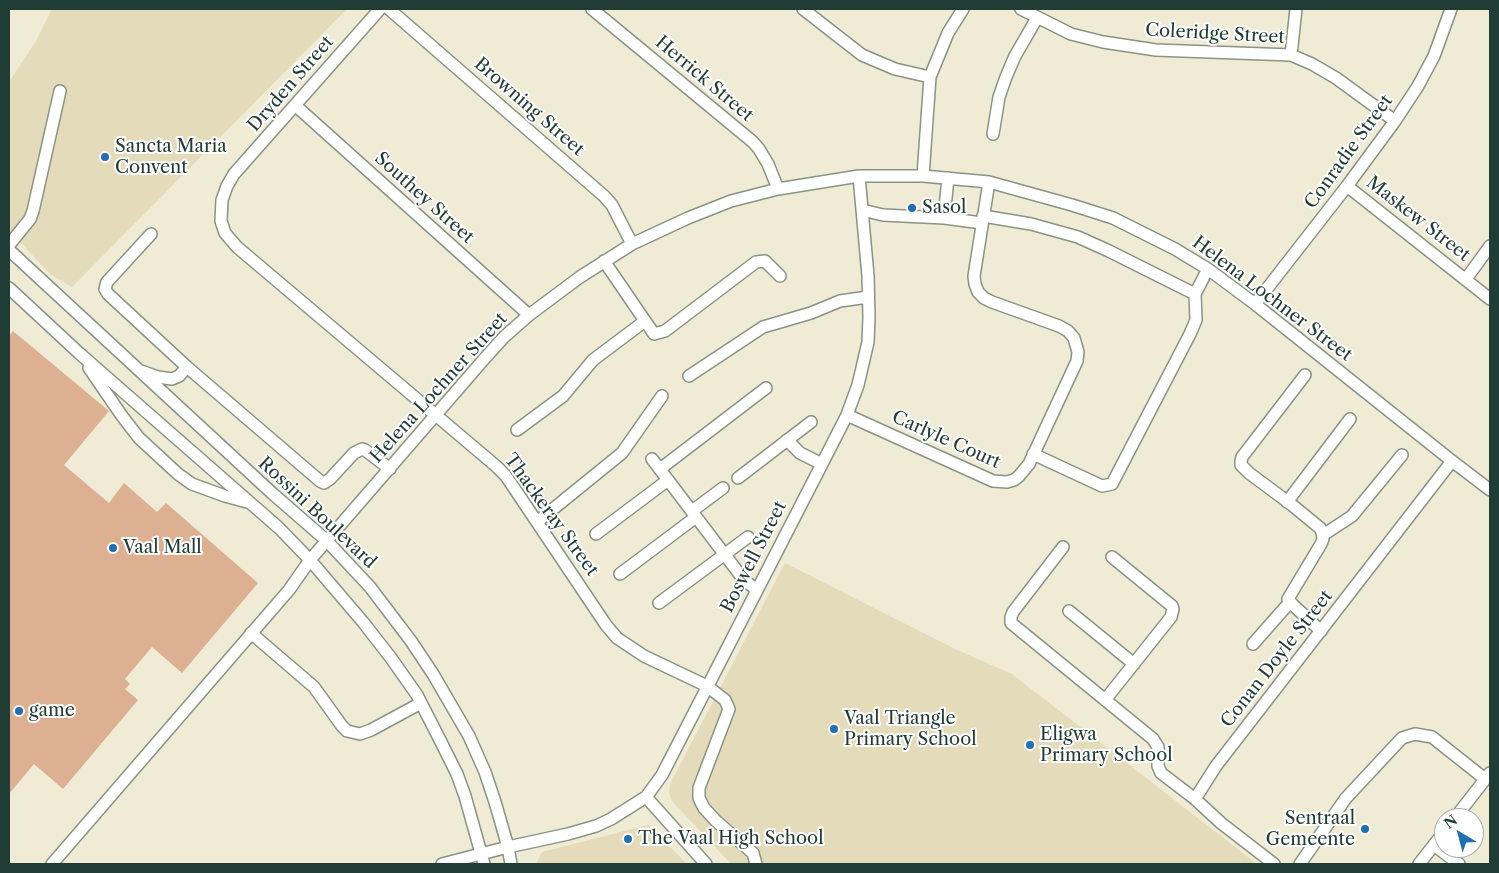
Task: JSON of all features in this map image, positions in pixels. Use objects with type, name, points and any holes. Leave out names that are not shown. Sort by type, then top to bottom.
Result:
[{"type":"street","name":"Dryden Street","points":[[221,212],[222,200],[234,174],[380,9]]},
{"type":"street","name":"Browning Street","points":[[388,9],[604,196],[612,205],[632,244]]},
{"type":"street","name":"Herrick Street","points":[[592,9],[753,142],[760,149],[768,164],[778,189]]},
{"type":"street","points":[[803,9],[862,55],[895,69],[930,77]]},
{"type":"street","points":[[923,176],[930,77],[948,33],[963,9]]},
{"type":"street","name":"Coleridge Street","points":[[1021,9],[1071,34],[1103,42],[1156,50],[1291,55],[1312,64],[1336,78],[1395,121]]},
{"type":"street","points":[[1291,55],[1296,9]]},
{"type":"street","name":"Conradie Street","points":[[1255,304],[1395,121],[1418,86],[1434,56],[1451,9]]},
{"type":"street","points":[[993,134],[999,98],[1006,77],[1014,56],[1036,18]]},
{"type":"street","points":[[9,245],[30,219],[33,211],[60,91]]},
{"type":"street","name":"Southey Street","points":[[296,106],[529,315]]},
{"type":"street","name":"Helena Lochner Street","points":[[52,864],[289,590],[310,560],[485,358],[529,315],[580,276],[632,244],[688,218],[731,201],[778,189],[859,176],[923,176],[988,182],[1112,218],[1175,249],[1208,269],[1490,490]]},
{"type":"street","name":"Boswell Street","points":[[442,864],[483,859],[508,847],[596,826],[646,797],[662,775],[847,415],[858,385],[868,342],[868,297],[859,176]]},
{"type":"street","points":[[944,218],[948,178]]},
{"type":"street","name":"Carlyle Court","points":[[847,415],[993,481],[1007,482],[1014,480],[1024,470],[1077,360],[1077,343],[1068,331],[1059,326],[992,302],[978,292],[974,276],[988,182]]},
{"type":"street","name":"Maskew Street","points":[[1347,186],[1490,299]]},
{"type":"street","points":[[862,210],[883,215],[1031,224],[1078,237],[1195,294]]},
{"type":"street","name":"Thackeray Street","points":[[221,212],[222,228],[237,247],[485,455],[506,476],[606,625],[617,638],[644,656],[707,686],[725,700],[730,710],[699,788],[699,798],[704,808],[716,821],[753,853],[756,864]]},
{"type":"street","points":[[151,234],[107,282],[105,289],[108,294],[187,367],[320,481],[324,483],[330,479],[354,453],[362,449],[390,469]]},
{"type":"street","points":[[1466,279],[1490,246]]},
{"type":"street","name":"Rossini Boulevard","points":[[9,250],[273,494],[327,541],[370,587],[411,641],[433,674],[469,736],[485,772],[508,847],[511,864]]},
{"type":"street","points":[[604,261],[654,334],[665,331],[756,262],[765,261],[780,276]]},
{"type":"street","points":[[1033,454],[1102,486],[1112,484],[1196,320],[1195,294],[1208,269]]},
{"type":"street","points":[[9,288],[79,353],[279,528],[341,595],[392,658],[421,703],[457,774],[483,859]]},
{"type":"street","points":[[689,376],[763,327],[811,313],[840,301],[868,297]]},
{"type":"street","points":[[517,430],[563,396],[593,360],[645,321]]},
{"type":"street","points":[[79,353],[122,416],[140,438],[178,474],[192,484],[248,502]]},
{"type":"street","points":[[138,370],[158,377],[172,379],[179,376],[187,367]]},
{"type":"street","points":[[1305,375],[1242,457],[1241,465],[1320,528],[1323,535],[1321,544],[1288,599],[1322,631]]},
{"type":"street","points":[[660,469],[766,388]]},
{"type":"street","points":[[537,522],[622,453],[662,396]]},
{"type":"street","points":[[1287,502],[1350,419]]},
{"type":"street","points":[[738,478],[811,422]]},
{"type":"street","points":[[787,440],[800,453],[822,464]]},
{"type":"street","points":[[1323,535],[1352,516],[1402,455]]},
{"type":"street","points":[[652,459],[744,580],[757,590]]},
{"type":"street","name":"Conan Doyle Street","points":[[1195,799],[1216,766],[1452,461]]},
{"type":"street","points":[[596,534],[668,480]]},
{"type":"street","points":[[620,574],[723,488]]},
{"type":"street","points":[[658,603],[748,537]]},
{"type":"street","points":[[1063,547],[1013,612],[1011,623],[1153,739],[1158,747],[1158,766],[1161,773],[1274,864]]},
{"type":"street","points":[[1105,700],[1171,617],[1173,609],[1172,606],[1112,558]]},
{"type":"street","points":[[1252,644],[1290,602]]},
{"type":"street","points":[[1069,611],[1134,664]]},
{"type":"street","points":[[252,633],[314,687],[347,731],[360,734],[371,730],[421,703]]},
{"type":"street","points":[[1300,864],[1346,798],[1402,738],[1415,734],[1432,737],[1488,776],[1463,808]]},
{"type":"street","points":[[646,797],[706,864]]},
{"type":"street","points":[[1419,864],[1434,845]]},
{"type":"shaded area","name":"Sancta Maria Convent","points":[[52,9],[347,9],[72,287],[51,275],[9,232],[9,82],[36,41]]},
{"type":"shaded area","name":"Vaal Triangle Primary School","points":[[785,563],[955,649],[1012,674],[1257,864],[731,864],[672,801],[669,793],[670,784]]},
{"type":"shaded area","name":"The Vaal High School","points":[[648,825],[687,864],[536,864],[542,852]]},
{"type":"building","name":"Vaal Mall","points":[[13,331],[109,411],[64,465],[109,503],[124,483],[157,512],[166,503],[258,583],[182,673],[152,647],[125,679],[130,684],[125,689],[138,700],[63,789],[34,764],[9,794],[9,336]]},
{"type":"place","name":"Sancta Maria Convent","points":[[105,157]]},
{"type":"place","name":"Sasol","points":[[912,208]]},
{"type":"place","name":"Vaal Mall","points":[[113,548]]},
{"type":"place","name":"game","points":[[19,711]]},
{"type":"place","name":"Vaal Triangle Primary School","points":[[834,729]]},
{"type":"place","name":"Eligwa Primary School","points":[[1030,745]]},
{"type":"place","name":"Sentraal Gemeente","points":[[1365,829]]},
{"type":"place","name":"The Vaal High School","points":[[628,839]]}]
